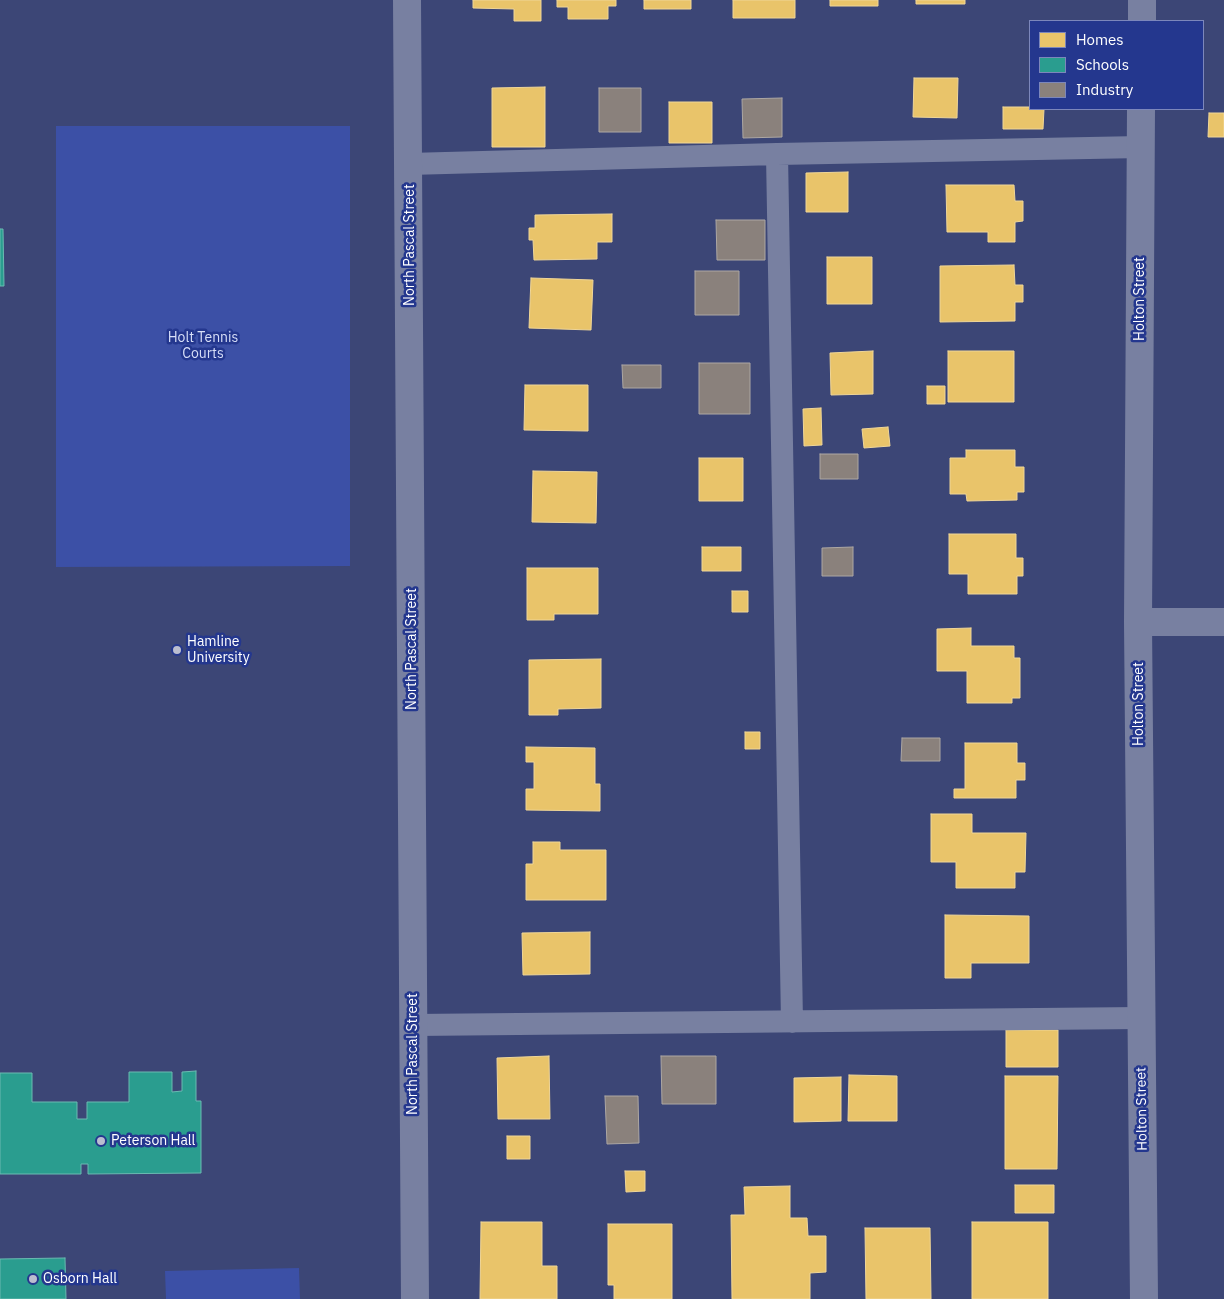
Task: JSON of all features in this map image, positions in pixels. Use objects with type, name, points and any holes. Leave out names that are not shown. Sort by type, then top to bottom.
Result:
[{"type":"street","name":"North Pascal Street","points":[[407,0],[415,1299]]},
{"type":"street","points":[[1142,0],[1142,20]]},
{"type":"street","name":"Holton Street","points":[[1141,110],[1138,622],[1144,1299]]},
{"type":"street","points":[[1138,622],[1224,622]]},
{"type":"lane","points":[[409,164],[1140,147]]},
{"type":"lane","points":[[777,154],[792,1022]]},
{"type":"lane","points":[[414,1025],[1142,1018]]},
{"type":"green space","name":"Holt Tennis Courts","points":[[56,126],[350,126],[350,566],[56,567]]},
{"type":"green space","points":[[299,1268],[300,1299],[166,1299],[165,1271]]},
{"type":"building: Homes","points":[[473,0],[541,0],[541,21],[514,21],[514,9],[473,8]]},
{"type":"building: Homes","points":[[557,0],[616,0],[616,6],[608,6],[608,19],[568,19],[568,7],[557,7]]},
{"type":"building: Homes","points":[[644,0],[691,0],[691,9],[644,9]]},
{"type":"building: Homes","points":[[733,0],[795,0],[795,18],[733,18]]},
{"type":"building: Homes","points":[[830,0],[878,0],[878,6],[830,6]]},
{"type":"building: Homes","points":[[916,0],[965,0],[965,4],[916,4]]},
{"type":"building: Homes","points":[[914,78],[958,78],[957,118],[913,117]]},
{"type":"building: Homes","points":[[545,87],[545,147],[492,147],[492,88]]},
{"type":"building: Homes","points":[[669,102],[712,102],[712,143],[669,143]]},
{"type":"building: Homes","points":[[1003,107],[1029,107],[1029,110],[1044,110],[1043,129],[1003,129]]},
{"type":"building: Homes","points":[[1209,113],[1224,113],[1224,137],[1208,137]]},
{"type":"building: Homes","points":[[848,172],[848,212],[806,212],[806,173]]},
{"type":"building: Homes","points":[[946,185],[1014,185],[1015,201],[1023,201],[1023,221],[1015,222],[1015,242],[988,242],[988,232],[947,232]]},
{"type":"building: Homes","points":[[612,214],[612,242],[597,242],[597,259],[534,260],[533,240],[529,240],[529,228],[535,228],[535,215]]},
{"type":"building: Homes","points":[[827,257],[872,257],[872,304],[827,304]]},
{"type":"building: Homes","points":[[1014,265],[1015,285],[1023,285],[1023,302],[1015,302],[1015,321],[940,322],[940,266]]},
{"type":"building: Homes","points":[[531,278],[593,280],[591,330],[529,328]]},
{"type":"building: Homes","points":[[873,351],[873,394],[831,395],[830,353]]},
{"type":"building: Homes","points":[[948,351],[1014,351],[1014,402],[948,402]]},
{"type":"building: Homes","points":[[525,385],[588,385],[588,431],[524,430]]},
{"type":"building: Homes","points":[[927,386],[945,386],[945,404],[927,404]]},
{"type":"building: Homes","points":[[821,408],[822,445],[804,446],[803,409]]},
{"type":"building: Homes","points":[[888,427],[890,446],[864,448],[862,429]]},
{"type":"building: Homes","points":[[966,450],[1015,450],[1015,467],[1024,467],[1024,492],[1017,492],[1017,500],[967,501],[966,494],[950,494],[950,458],[966,458]]},
{"type":"building: Homes","points":[[699,458],[743,458],[743,501],[699,501]]},
{"type":"building: Homes","points":[[533,471],[597,472],[596,523],[532,522]]},
{"type":"building: Homes","points":[[949,534],[1016,534],[1016,558],[1023,558],[1023,576],[1017,576],[1017,594],[968,594],[968,574],[949,574]]},
{"type":"building: Homes","points":[[702,547],[741,547],[741,571],[702,571]]},
{"type":"building: Homes","points":[[527,568],[598,568],[598,614],[554,614],[554,620],[527,620]]},
{"type":"building: Homes","points":[[732,591],[748,591],[748,612],[732,612]]},
{"type":"building: Homes","points":[[971,628],[971,646],[1014,646],[1014,658],[1020,658],[1020,698],[1012,698],[1012,703],[967,703],[967,671],[937,671],[937,629]]},
{"type":"building: Homes","points":[[601,659],[601,708],[558,709],[558,715],[529,715],[529,660]]},
{"type":"building: Homes","points":[[745,732],[760,732],[760,749],[745,749]]},
{"type":"building: Homes","points":[[965,743],[1017,743],[1017,763],[1025,763],[1025,780],[1016,780],[1016,798],[954,798],[954,789],[965,789]]},
{"type":"building: Homes","points":[[526,747],[595,748],[595,784],[600,784],[600,811],[526,810],[526,789],[534,789],[534,762],[526,762]]},
{"type":"building: Homes","points":[[931,814],[972,814],[972,833],[1026,833],[1025,872],[1015,872],[1015,888],[956,888],[956,862],[931,862]]},
{"type":"building: Homes","points":[[533,842],[560,842],[560,850],[606,850],[606,900],[526,900],[526,864],[533,864]]},
{"type":"building: Homes","points":[[945,915],[1029,916],[1029,963],[971,963],[971,978],[945,978]]},
{"type":"building: Homes","points":[[590,932],[590,974],[523,975],[522,933]]},
{"type":"building: Homes","points":[[1006,1030],[1058,1030],[1058,1067],[1006,1067]]},
{"type":"building: Homes","points":[[549,1056],[550,1119],[498,1119],[497,1058]]},
{"type":"building: Homes","points":[[849,1075],[897,1076],[897,1121],[848,1121]]},
{"type":"building: Homes","points":[[1005,1076],[1058,1076],[1057,1169],[1005,1169]]},
{"type":"building: Homes","points":[[841,1077],[841,1121],[794,1122],[794,1078]]},
{"type":"building: Homes","points":[[507,1136],[530,1136],[530,1159],[507,1159]]},
{"type":"building: Homes","points":[[625,1171],[645,1171],[645,1191],[626,1192]]},
{"type":"building: Homes","points":[[1015,1185],[1054,1185],[1054,1213],[1015,1213]]},
{"type":"building: Homes","points":[[790,1186],[790,1218],[807,1218],[808,1236],[826,1236],[826,1272],[810,1273],[810,1299],[732,1299],[731,1215],[745,1215],[744,1187]]},
{"type":"building: Homes","points":[[481,1222],[542,1222],[542,1266],[557,1266],[557,1299],[480,1299]]},
{"type":"building: Homes","points":[[972,1222],[1048,1222],[1048,1299],[972,1299]]},
{"type":"building: Homes","points":[[608,1224],[672,1224],[672,1299],[614,1299],[614,1285],[608,1285]]},
{"type":"building: Homes","points":[[865,1228],[930,1228],[931,1299],[866,1299]]},
{"type":"building: Schools","points":[[0,229],[3,229],[4,286],[0,286]]},
{"type":"building: Schools","name":"Peterson Hall","points":[[196,1071],[196,1101],[201,1101],[201,1173],[88,1174],[88,1164],[81,1164],[81,1174],[0,1174],[0,1073],[32,1073],[32,1102],[77,1102],[77,1119],[87,1119],[87,1102],[129,1102],[129,1072],[172,1072],[172,1092],[182,1091],[182,1072]]},
{"type":"building: Schools","name":"Osborn Hall","points":[[65,1258],[66,1299],[0,1299],[0,1259]]},
{"type":"building: Industry","points":[[599,88],[641,88],[641,132],[599,132]]},
{"type":"building: Industry","points":[[782,98],[782,137],[743,138],[742,99]]},
{"type":"building: Industry","points":[[716,220],[765,220],[765,260],[717,260]]},
{"type":"building: Industry","points":[[695,271],[739,271],[739,315],[695,315]]},
{"type":"building: Industry","points":[[699,363],[750,363],[750,414],[699,414]]},
{"type":"building: Industry","points":[[622,365],[661,365],[661,388],[623,388]]},
{"type":"building: Industry","points":[[820,454],[858,454],[858,479],[820,479]]},
{"type":"building: Industry","points":[[853,547],[853,576],[822,576],[822,548]]},
{"type":"building: Industry","points":[[902,738],[940,738],[940,761],[901,761]]},
{"type":"building: Industry","points":[[661,1056],[716,1056],[716,1104],[662,1104]]},
{"type":"building: Industry","points":[[605,1096],[638,1096],[639,1143],[607,1144]]},
{"type":"place","name":"Hamline University","points":[[177,650]]},
{"type":"place","name":"Peterson Hall","points":[[101,1141]]},
{"type":"place","name":"Osborn Hall","points":[[33,1279]]}]
